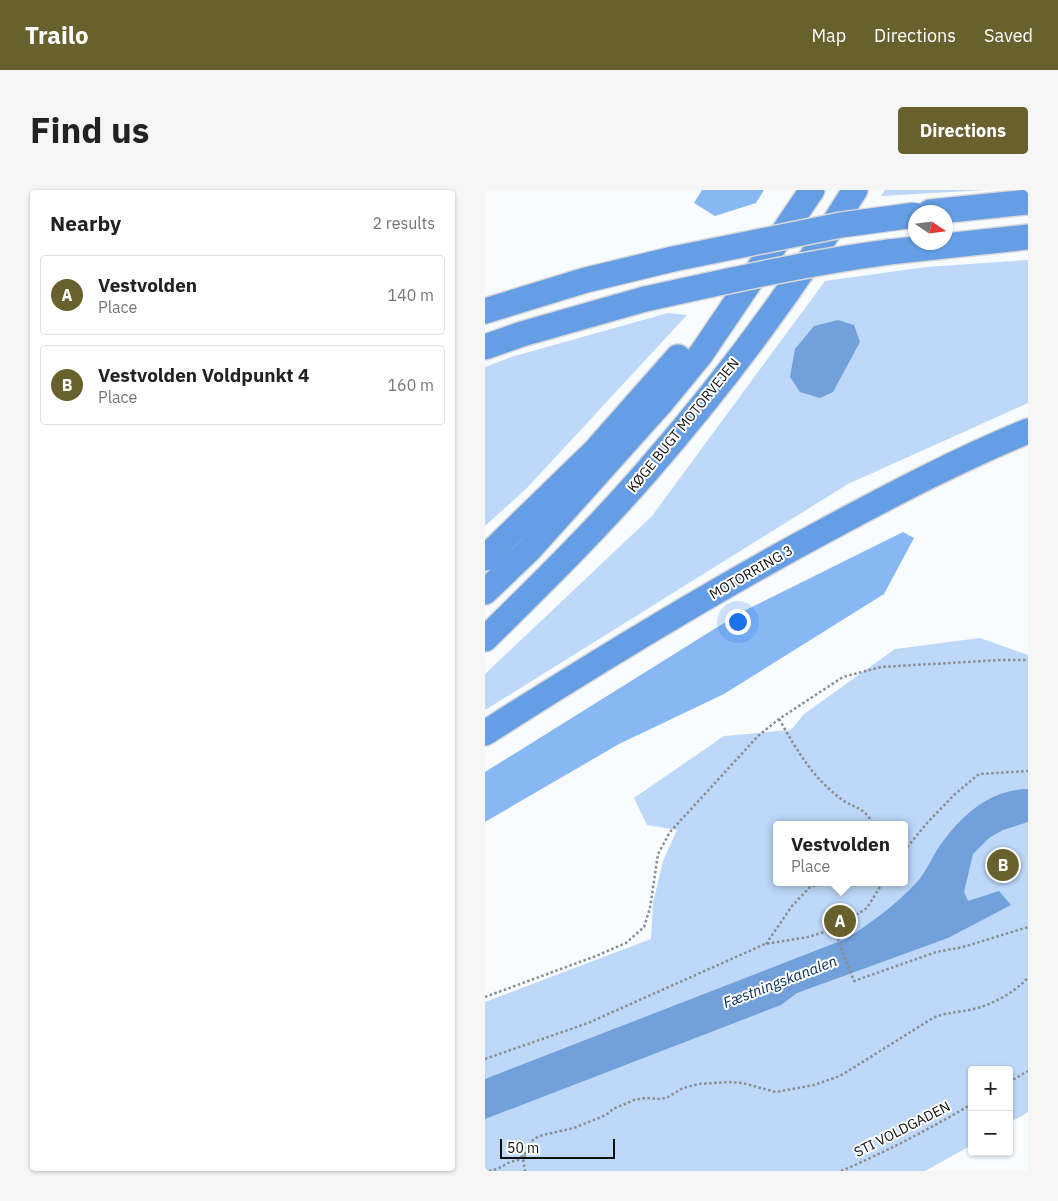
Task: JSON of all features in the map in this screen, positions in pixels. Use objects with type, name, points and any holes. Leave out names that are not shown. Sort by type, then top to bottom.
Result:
[{"type":"highway","points":[[485,592],[530,549],[629,440],[701,354],[812,190]]},
{"type":"highway","name":"KØGE BUGT MOTORVEJEN","points":[[485,639],[552,573],[654,463],[709,396],[773,312],[835,223],[855,190]]},
{"type":"highway","points":[[953,210],[1028,202]]},
{"type":"highway","points":[[485,311],[585,280],[673,259],[812,230],[908,216]]},
{"type":"highway","points":[[485,346],[645,299],[771,271],[889,252],[1028,237]]},
{"type":"highway","points":[[485,558],[595,451],[687,346],[727,314]]},
{"type":"highway","name":"MOTORRING 3","points":[[485,734],[645,634],[763,564],[883,499],[996,444],[1028,431]]},
{"type":"path","points":[[485,997],[626,943],[644,927],[650,908],[658,854],[670,832],[758,736],[779,719],[843,677],[881,667],[1028,660]]},
{"type":"path","points":[[779,719],[813,773],[829,790],[844,801],[860,808],[870,821]]},
{"type":"path","points":[[908,846],[949,800],[979,774],[1028,771]]},
{"type":"path","points":[[765,944],[792,906],[811,886]]},
{"type":"path","points":[[485,1059],[588,1023],[765,944],[808,937],[834,928],[867,908],[881,886]]},
{"type":"path","points":[[834,928],[854,981],[936,952],[963,947],[1028,928]]},
{"type":"path","points":[[525,1171],[523,1159],[533,1140],[539,1136],[574,1128],[634,1100],[668,1097],[683,1088],[699,1084],[729,1082],[776,1092],[789,1091],[829,1081],[933,1018],[943,1013],[963,1011],[986,1005],[1016,990],[1028,978]]},
{"type":"path","points":[[1013,1080],[1028,1071]]},
{"type":"path","name":"STI VOLDGADEN","points":[[841,1171],[932,1127],[968,1106]]},
{"type":"path","points":[[489,1171],[518,1160],[526,1153]]},
{"type":"shaded area","points":[[702,190],[764,190],[756,203],[715,216],[694,203]]},
{"type":"shaded area","points":[[885,190],[986,190],[881,196]]},
{"type":"shaded area","points":[[1028,260],[1028,403],[848,484],[485,710],[485,674],[652,516],[825,281],[926,267]]},
{"type":"shaded area","points":[[668,313],[687,315],[526,489],[485,526],[485,367],[511,357]]},
{"type":"shaded area","points":[[903,532],[914,538],[884,594],[724,694],[619,744],[485,822],[485,772],[740,613]]},
{"type":"shaded area","points":[[980,638],[1028,655],[1028,1112],[1013,1121],[1013,1066],[968,1066],[968,1147],[925,1171],[485,1171],[485,1002],[651,939],[653,903],[663,861],[677,830],[647,825],[634,798],[724,736],[791,730],[804,714],[895,649]]},
{"type":"water","points":[[838,320],[854,325],[860,342],[833,392],[820,398],[800,392],[790,377],[795,349],[814,326]]},
{"type":"water","name":"Fæstningskanalen","points":[[1028,789],[1028,822],[1003,830],[989,838],[973,854],[964,892],[968,901],[999,891],[1011,905],[948,938],[797,993],[781,1005],[485,1119],[485,1079],[848,938],[909,891],[921,878],[949,833],[968,814],[1001,794],[1014,790]]},
{"type":"place","name":"Vestvolden Voldpunkt 4","points":[[1003,865]]},
{"type":"place","name":"Vestvolden","points":[[840,921]]}]
